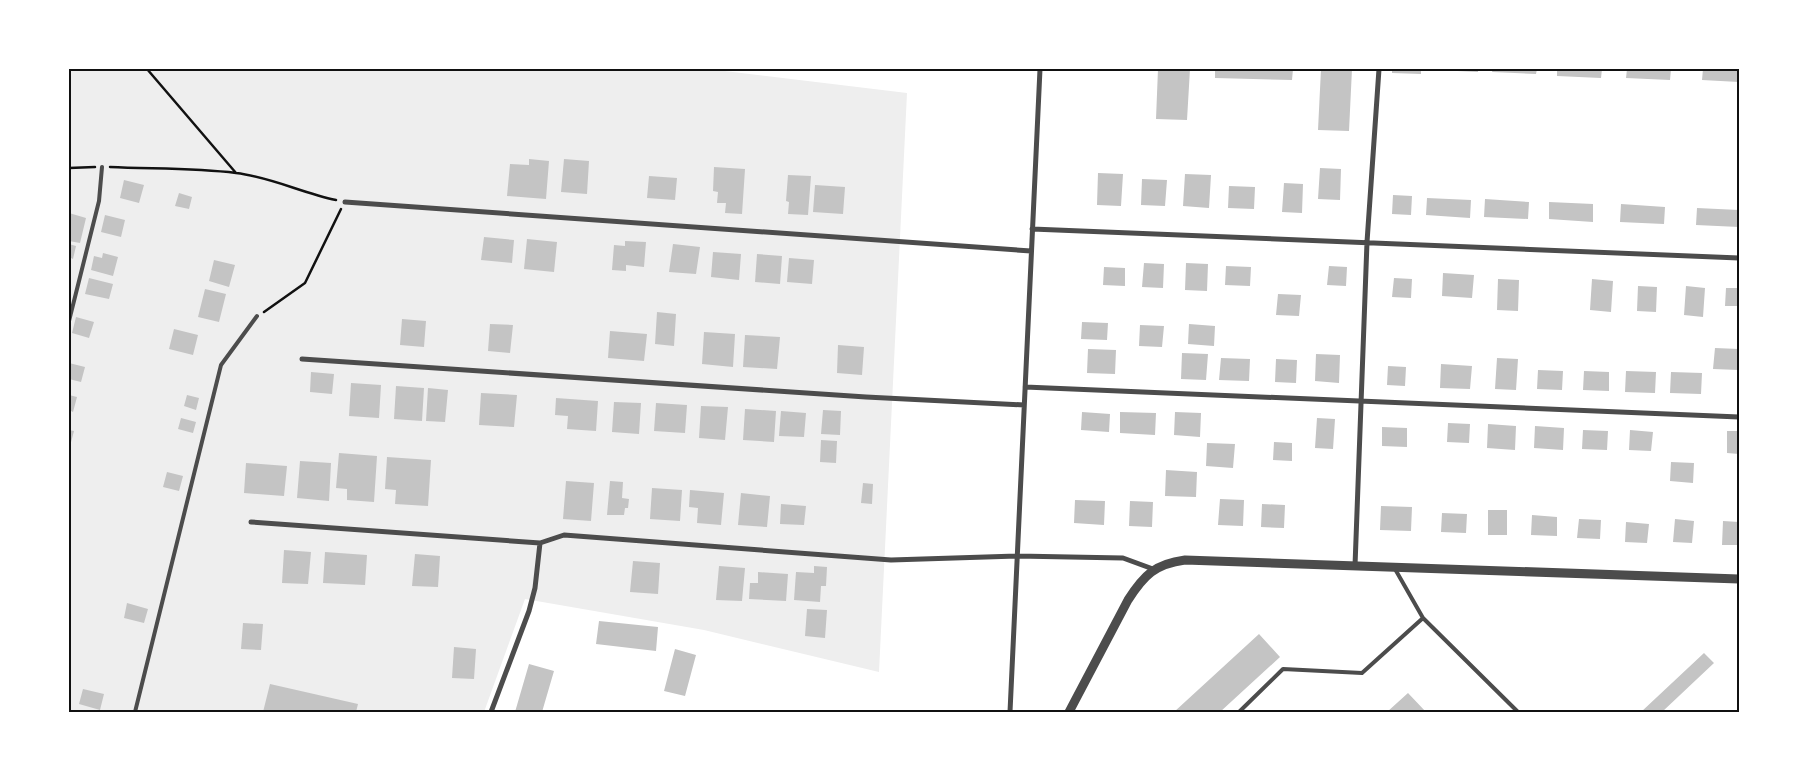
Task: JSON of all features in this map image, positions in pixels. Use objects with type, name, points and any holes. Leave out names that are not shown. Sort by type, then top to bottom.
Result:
[{"type":"street","points":[[1010,712],[1040,69]]},
{"type":"street","points":[[1355,566],[1359,400],[1367,242],[1379,69]]},
{"type":"street","points":[[345,202],[1031,251]]},
{"type":"street","points":[[1032,229],[1739,258]]},
{"type":"street","points":[[302,359],[856,397],[1024,405]]},
{"type":"street","points":[[1025,387],[1739,417]]},
{"type":"street","points":[[251,522],[540,543],[564,535],[891,560],[1017,556],[1123,558],[1153,569]]},
{"type":"street","points":[[490,712],[529,611],[535,588],[540,543]]},
{"type":"street","points":[[1069,712],[1128,600],[1139,583],[1153,569],[1169,562],[1185,560],[1739,579]]},
{"type":"lane","points":[[69,321],[99,201],[102,167]]},
{"type":"lane","points":[[135,712],[221,365],[257,316]]},
{"type":"lane","points":[[1395,568],[1423,618],[1518,712]]},
{"type":"lane","points":[[1239,712],[1283,670],[1362,673],[1423,618]]},
{"type":"path","points":[[147,69],[236,173]]},
{"type":"path","points":[[69,168],[102,167],[236,173],[276,181],[310,195],[345,202],[305,283],[257,316]]},
{"type":"shaded area","points":[[69,69],[708,69],[907,93],[879,672],[704,630],[525,599],[484,712],[69,712]]},
{"type":"building","points":[[1158,69],[1190,69],[1187,120],[1156,119]]},
{"type":"building","points":[[1215,69],[1293,69],[1292,80],[1215,78]]},
{"type":"building","points":[[1321,69],[1352,69],[1349,131],[1318,130]]},
{"type":"building","points":[[1392,69],[1421,69],[1421,74],[1392,73]]},
{"type":"building","points":[[1478,69],[1478,72],[1437,70]]},
{"type":"building","points":[[1493,69],[1537,69],[1536,74],[1492,72]]},
{"type":"building","points":[[1557,69],[1602,69],[1601,78],[1557,76]]},
{"type":"building","points":[[1627,69],[1671,69],[1670,80],[1626,78]]},
{"type":"building","points":[[1703,69],[1739,69],[1739,82],[1702,80]]},
{"type":"building","points":[[529,159],[549,161],[546,199],[507,196],[510,164],[529,165]]},
{"type":"building","points":[[564,159],[589,161],[587,194],[561,192]]},
{"type":"building","points":[[714,167],[745,169],[742,214],[725,213],[726,203],[717,203],[718,192],[713,191]]},
{"type":"building","points":[[1320,168],[1341,169],[1340,200],[1318,199]]},
{"type":"building","points":[[1098,173],[1123,174],[1121,206],[1097,205]]},
{"type":"building","points":[[1185,174],[1211,175],[1209,208],[1183,206]]},
{"type":"building","points":[[788,175],[811,176],[808,215],[788,214],[789,202],[786,201]]},
{"type":"building","points":[[649,176],[677,178],[675,200],[647,198]]},
{"type":"building","points":[[1142,179],[1167,180],[1165,206],[1141,205]]},
{"type":"building","points":[[124,180],[144,185],[139,203],[120,198]]},
{"type":"building","points":[[1284,183],[1303,184],[1302,213],[1282,212]]},
{"type":"building","points":[[815,185],[845,187],[843,214],[813,212]]},
{"type":"building","points":[[1229,186],[1255,187],[1254,209],[1228,208]]},
{"type":"building","points":[[179,193],[192,197],[189,209],[175,206]]},
{"type":"building","points":[[1393,195],[1412,196],[1411,215],[1392,214]]},
{"type":"building","points":[[1427,198],[1471,200],[1470,218],[1426,215]]},
{"type":"building","points":[[1485,199],[1529,202],[1528,219],[1484,217]]},
{"type":"building","points":[[1549,202],[1593,204],[1593,222],[1549,219]]},
{"type":"building","points":[[1621,204],[1665,207],[1664,224],[1620,222]]},
{"type":"building","points":[[1697,208],[1739,210],[1739,227],[1696,225]]},
{"type":"building","points":[[69,213],[86,218],[80,243],[69,241]]},
{"type":"building","points":[[105,215],[125,220],[121,237],[101,232]]},
{"type":"building","points":[[484,237],[514,240],[512,263],[481,260]]},
{"type":"building","points":[[527,239],[557,242],[554,272],[524,269]]},
{"type":"building","points":[[625,241],[646,242],[644,267],[626,265],[626,271],[612,270],[614,245],[625,246]]},
{"type":"building","points":[[69,244],[76,246],[73,259],[69,257]]},
{"type":"building","points":[[673,244],[700,247],[696,274],[669,272]]},
{"type":"building","points":[[713,252],[741,254],[739,280],[711,277]]},
{"type":"building","points":[[103,253],[118,257],[113,276],[91,270],[94,256],[102,258]]},
{"type":"building","points":[[757,254],[782,256],[780,284],[755,282]]},
{"type":"building","points":[[789,258],[814,260],[812,284],[787,282]]},
{"type":"building","points":[[214,260],[235,265],[229,287],[209,281]]},
{"type":"building","points":[[1144,263],[1164,264],[1163,288],[1142,287]]},
{"type":"building","points":[[1186,263],[1208,264],[1207,291],[1185,290]]},
{"type":"building","points":[[1226,266],[1251,267],[1250,286],[1225,285]]},
{"type":"building","points":[[1329,266],[1347,267],[1346,286],[1327,285]]},
{"type":"building","points":[[1104,267],[1125,268],[1125,286],[1103,285]]},
{"type":"building","points":[[1443,273],[1474,275],[1472,298],[1442,296]]},
{"type":"building","points":[[89,278],[113,284],[109,299],[85,294]]},
{"type":"building","points":[[1394,278],[1412,279],[1411,298],[1392,297]]},
{"type":"building","points":[[1498,279],[1519,280],[1518,311],[1497,310]]},
{"type":"building","points":[[1592,279],[1613,281],[1611,312],[1590,310]]},
{"type":"building","points":[[1638,286],[1657,287],[1656,312],[1637,311]]},
{"type":"building","points":[[1686,286],[1705,288],[1703,317],[1684,315]]},
{"type":"building","points":[[1726,288],[1739,288],[1739,306],[1725,306]]},
{"type":"building","points":[[205,289],[226,294],[219,322],[198,317]]},
{"type":"building","points":[[1278,294],[1301,295],[1299,316],[1276,315]]},
{"type":"building","points":[[657,312],[676,314],[674,346],[655,344]]},
{"type":"building","points":[[76,317],[94,322],[89,338],[72,333]]},
{"type":"building","points":[[402,319],[426,321],[424,347],[400,345]]},
{"type":"building","points":[[1082,322],[1108,323],[1107,340],[1081,339]]},
{"type":"building","points":[[490,324],[513,325],[510,353],[488,351]]},
{"type":"building","points":[[1189,324],[1215,326],[1214,346],[1188,344]]},
{"type":"building","points":[[1140,325],[1164,326],[1162,347],[1139,346]]},
{"type":"building","points":[[174,329],[198,335],[193,355],[169,349]]},
{"type":"building","points":[[610,331],[647,334],[644,361],[608,358]]},
{"type":"building","points":[[704,332],[735,334],[733,367],[702,364]]},
{"type":"building","points":[[745,335],[780,337],[777,369],[743,367]]},
{"type":"building","points":[[838,345],[864,347],[862,375],[837,373]]},
{"type":"building","points":[[1715,348],[1739,349],[1739,370],[1713,369]]},
{"type":"building","points":[[1088,349],[1116,350],[1115,374],[1087,373]]},
{"type":"building","points":[[1182,353],[1208,354],[1206,380],[1181,379]]},
{"type":"building","points":[[1316,354],[1340,355],[1339,383],[1315,381]]},
{"type":"building","points":[[1221,358],[1250,359],[1249,381],[1219,380]]},
{"type":"building","points":[[1497,358],[1518,359],[1516,390],[1495,389]]},
{"type":"building","points":[[1276,359],[1297,360],[1296,383],[1275,382]]},
{"type":"building","points":[[69,363],[85,367],[81,382],[69,379]]},
{"type":"building","points":[[1441,364],[1472,366],[1470,389],[1440,388]]},
{"type":"building","points":[[1388,366],[1406,367],[1405,386],[1387,385]]},
{"type":"building","points":[[1538,370],[1563,371],[1562,390],[1537,389]]},
{"type":"building","points":[[1584,371],[1609,372],[1609,391],[1583,390]]},
{"type":"building","points":[[1626,371],[1656,372],[1655,393],[1625,392]]},
{"type":"building","points":[[311,372],[334,374],[332,394],[310,392]]},
{"type":"building","points":[[1671,372],[1702,373],[1701,394],[1670,393]]},
{"type":"building","points":[[351,383],[381,385],[379,418],[349,416]]},
{"type":"building","points":[[396,386],[424,388],[422,421],[394,419]]},
{"type":"building","points":[[428,388],[448,390],[445,422],[426,421]]},
{"type":"building","points":[[481,393],[517,395],[514,427],[479,425]]},
{"type":"building","points":[[69,395],[77,397],[73,412],[69,410]]},
{"type":"building","points":[[187,395],[199,398],[196,410],[184,406]]},
{"type":"building","points":[[556,398],[598,401],[596,431],[567,429],[568,416],[555,415]]},
{"type":"building","points":[[614,402],[641,403],[639,434],[612,432]]},
{"type":"building","points":[[656,403],[687,405],[685,433],[654,431]]},
{"type":"building","points":[[701,406],[728,407],[725,440],[699,438]]},
{"type":"building","points":[[745,409],[776,411],[774,442],[743,440]]},
{"type":"building","points":[[823,410],[841,411],[840,435],[821,434]]},
{"type":"building","points":[[781,411],[806,413],[804,437],[779,436]]},
{"type":"building","points":[[1082,412],[1110,414],[1109,432],[1081,430]]},
{"type":"building","points":[[1120,412],[1156,413],[1155,435],[1120,433]]},
{"type":"building","points":[[1175,412],[1201,413],[1200,437],[1174,435]]},
{"type":"building","points":[[181,418],[196,422],[193,433],[178,429]]},
{"type":"building","points":[[1317,418],[1335,419],[1333,449],[1315,448]]},
{"type":"building","points":[[1448,423],[1470,424],[1469,443],[1447,442]]},
{"type":"building","points":[[1488,424],[1516,426],[1515,450],[1487,448]]},
{"type":"building","points":[[1535,426],[1564,428],[1563,450],[1534,448]]},
{"type":"building","points":[[1382,427],[1407,428],[1407,447],[1382,446]]},
{"type":"building","points":[[69,430],[74,431],[70,446],[69,445]]},
{"type":"building","points":[[1583,430],[1608,431],[1607,450],[1582,449]]},
{"type":"building","points":[[1630,430],[1653,432],[1651,451],[1629,450]]},
{"type":"building","points":[[1727,431],[1739,431],[1739,454],[1727,453]]},
{"type":"building","points":[[821,440],[837,441],[836,463],[820,462]]},
{"type":"building","points":[[1274,442],[1292,443],[1292,461],[1273,460]]},
{"type":"building","points":[[1207,443],[1235,444],[1233,468],[1206,466]]},
{"type":"building","points":[[339,453],[377,456],[374,502],[347,500],[347,489],[336,488]]},
{"type":"building","points":[[387,457],[431,460],[428,506],[395,504],[396,490],[385,489]]},
{"type":"building","points":[[300,461],[331,463],[329,501],[297,498]]},
{"type":"building","points":[[1671,462],[1694,463],[1693,483],[1670,481]]},
{"type":"building","points":[[246,463],[287,466],[284,496],[244,493]]},
{"type":"building","points":[[1166,470],[1197,472],[1196,497],[1165,496]]},
{"type":"building","points":[[167,472],[183,476],[179,491],[163,487]]},
{"type":"building","points":[[566,481],[594,483],[591,521],[563,519]]},
{"type":"building","points":[[610,481],[623,482],[622,498],[629,499],[628,508],[625,508],[624,515],[607,515]]},
{"type":"building","points":[[863,483],[873,484],[872,504],[861,503]]},
{"type":"building","points":[[652,488],[682,490],[680,521],[650,519]]},
{"type":"building","points":[[690,490],[724,493],[721,525],[697,523],[698,508],[689,507]]},
{"type":"building","points":[[741,493],[770,496],[767,527],[738,525]]},
{"type":"building","points":[[1220,499],[1244,500],[1243,526],[1218,525]]},
{"type":"building","points":[[1075,500],[1105,501],[1104,525],[1074,523]]},
{"type":"building","points":[[1130,501],[1153,502],[1152,527],[1129,526]]},
{"type":"building","points":[[781,504],[806,506],[804,525],[780,524]]},
{"type":"building","points":[[1262,504],[1285,505],[1284,528],[1261,527]]},
{"type":"building","points":[[1381,506],[1412,507],[1411,531],[1380,530]]},
{"type":"building","points":[[1488,510],[1507,510],[1507,535],[1488,535]]},
{"type":"building","points":[[1442,513],[1467,514],[1466,533],[1441,532]]},
{"type":"building","points":[[1532,515],[1557,517],[1557,536],[1531,535]]},
{"type":"building","points":[[1579,519],[1601,520],[1600,539],[1577,538]]},
{"type":"building","points":[[1675,519],[1694,521],[1692,543],[1673,542]]},
{"type":"building","points":[[1723,521],[1739,522],[1739,545],[1722,545]]},
{"type":"building","points":[[1626,522],[1649,524],[1647,543],[1625,542]]},
{"type":"building","points":[[284,550],[311,552],[308,584],[282,583]]},
{"type":"building","points":[[325,552],[367,555],[365,585],[323,583]]},
{"type":"building","points":[[415,554],[440,556],[438,587],[412,586]]},
{"type":"building","points":[[633,561],[660,563],[658,594],[630,592]]},
{"type":"building","points":[[719,566],[745,568],[742,601],[716,600]]},
{"type":"building","points":[[814,566],[827,567],[826,586],[821,586],[820,602],[794,600],[796,572],[814,573]]},
{"type":"building","points":[[758,572],[788,574],[786,601],[749,599],[750,583],[758,583]]},
{"type":"building","points":[[127,603],[148,609],[144,623],[124,618]]},
{"type":"building","points":[[807,609],[827,610],[825,638],[805,636]]},
{"type":"building","points":[[599,621],[658,627],[656,651],[596,644]]},
{"type":"building","points":[[243,623],[263,624],[261,650],[241,649]]},
{"type":"building","points":[[1259,634],[1280,657],[1220,712],[1174,712]]},
{"type":"building","points":[[454,647],[476,649],[474,679],[452,678]]},
{"type":"building","points":[[675,649],[696,655],[685,696],[664,691]]},
{"type":"building","points":[[1704,653],[1714,663],[1662,712],[1641,712]]},
{"type":"building","points":[[529,664],[554,671],[542,712],[515,712]]},
{"type":"building","points":[[270,684],[358,704],[356,712],[263,712]]},
{"type":"building","points":[[83,689],[104,694],[100,710],[79,704]]},
{"type":"building","points":[[1408,693],[1426,712],[1387,712]]}]
